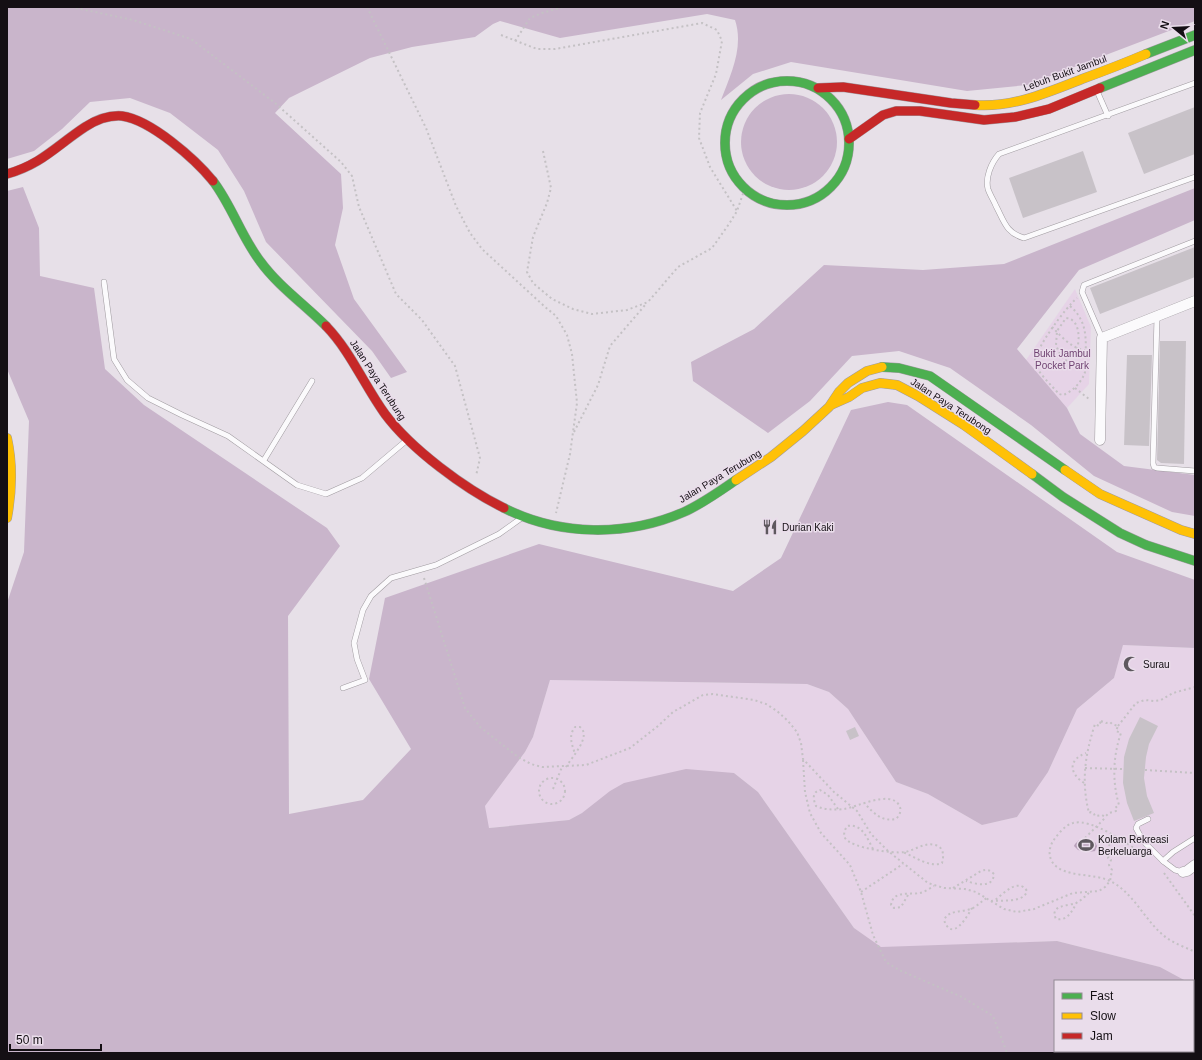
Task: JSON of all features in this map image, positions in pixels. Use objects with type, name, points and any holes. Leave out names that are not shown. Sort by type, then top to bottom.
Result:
[{"type":"main road","name":"Lebuh Bukit Jambul","points":[[818,88],[843,87],[951,103],[985,106],[1008,103],[1047,93],[1195,35]]},
{"type":"main road","points":[[849,139],[883,115],[896,111],[920,111],[984,120],[1016,117],[1049,109],[1195,50]]},
{"type":"main road","points":[[779,81],[799,82],[818,88],[834,101],[845,119],[849,139],[847,158],[840,175],[829,189],[813,199],[796,204],[777,204],[760,198],[745,188],[733,172],[726,153],[726,133],[732,115],[744,98],[760,87],[779,81]]},
{"type":"main road","name":"Jalan Paya Terubung","points":[[7,174],[16,172],[35,163],[88,125],[104,118],[120,116],[134,120],[152,129],[184,150],[208,173],[224,197],[246,241],[260,262],[279,284],[330,330],[349,354],[386,415],[407,440],[473,491],[495,504],[522,517],[553,526],[588,530],[621,529],[647,525],[684,512],[741,479],[774,456],[830,405]]},
{"type":"main road","name":"Jalan Paya Terubong","points":[[830,405],[840,390],[850,381],[867,372],[887,366],[908,368],[930,376],[1100,494],[1181,530],[1195,534]]},
{"type":"main road","name":"Jalan Paya Terubong","points":[[830,405],[849,397],[862,388],[880,383],[897,385],[918,396],[964,425],[1063,497],[1120,533],[1146,545],[1195,561]]},
{"type":"main road","points":[[7,438],[12,466],[10,502],[7,518]]},
{"type":"street","points":[[1100,440],[1102,338],[1195,301]]},
{"type":"street","points":[[1183,872],[1195,865]]},
{"type":"lane","points":[[1195,83],[1108,116],[999,154],[993,160],[990,168],[988,188],[1006,227],[1015,235],[1024,238],[1195,177]]},
{"type":"lane","points":[[1097,90],[1108,116]]},
{"type":"lane","points":[[1102,338],[1082,292],[1084,285],[1195,241]]},
{"type":"lane","points":[[104,282],[114,359],[127,380],[148,398],[228,436],[264,460],[297,485],[326,494],[362,478],[407,440]]},
{"type":"lane","points":[[1157,317],[1152,464],[1157,468],[1195,471]]},
{"type":"lane","points":[[264,460],[312,381]]},
{"type":"lane","points":[[343,688],[365,680],[357,659],[354,644],[363,610],[371,596],[391,578],[436,565],[499,534],[522,517]]},
{"type":"lane","points":[[1148,819],[1138,824],[1136,828],[1143,841],[1163,861],[1175,870],[1183,872]]},
{"type":"lane","points":[[1163,861],[1173,852],[1195,838]]},
{"type":"path","points":[[71,7],[133,20],[191,39],[275,103],[340,162],[352,176],[359,207],[396,294],[422,320],[455,366],[480,458],[473,491]]},
{"type":"path","points":[[367,7],[426,128],[456,206],[470,233],[482,249],[556,316],[567,335],[572,354],[577,404],[570,454],[553,526]]},
{"type":"path","points":[[516,41],[530,18],[563,7]]},
{"type":"path","points":[[501,35],[537,49],[555,49],[702,23],[717,30],[722,41],[716,74],[700,113],[699,138],[710,167],[737,211]]},
{"type":"path","points":[[543,151],[551,188],[547,204],[533,236],[527,272],[533,283],[552,299],[573,309],[592,314],[627,310],[648,302]]},
{"type":"path","points":[[573,435],[598,385],[610,346],[678,267],[712,248],[722,236],[737,211],[745,188]]},
{"type":"path","points":[[1070,306],[1078,313],[1083,323],[1085,331],[1085,350],[1084,376],[1075,388],[1063,395],[1059,394],[1036,366],[1036,356],[1052,327],[1070,306]]},
{"type":"path","points":[[1077,349],[1079,335],[1076,324],[1073,320],[1066,318],[1057,331],[1056,345],[1060,355],[1070,364],[1085,368]]},
{"type":"path","points":[[1052,327],[1077,349],[1085,350]]},
{"type":"path","points":[[1075,388],[1081,393]]},
{"type":"path","points":[[422,570],[465,708],[480,727],[518,757],[531,764],[542,767],[586,765],[630,748],[673,712],[703,695],[713,694],[754,700],[766,704],[777,711],[797,732],[801,743],[805,792],[810,813],[821,833],[850,865],[861,892],[873,935],[886,962],[899,970],[962,997],[993,1016],[1007,1053]]},
{"type":"path","points":[[1085,838],[1109,813],[1116,811],[1115,808],[1119,805],[1116,795],[1114,769],[1116,747],[1121,733],[1116,731],[1118,726],[1136,702],[1145,700],[1161,700],[1173,693],[1195,687]]},
{"type":"path","points":[[1105,817],[1102,815],[1095,816],[1091,812],[1089,813],[1084,783],[1086,753],[1095,724],[1099,726],[1101,721],[1109,721],[1118,726]]},
{"type":"path","points":[[566,767],[575,754],[583,741],[585,734],[583,729],[580,727],[576,727],[571,735],[575,754]]},
{"type":"path","points":[[1084,783],[1076,776],[1073,763],[1077,758],[1086,753]]},
{"type":"path","points":[[803,759],[834,792],[857,811],[871,834],[888,851],[928,883],[944,888],[965,889],[976,892],[1004,910],[1017,912],[1034,909],[1073,893],[1090,893],[1099,891],[1105,887],[1110,880],[1112,870],[1109,865],[1111,860],[1108,858],[1110,853],[1107,852],[1113,834]]},
{"type":"path","points":[[553,789],[562,767]]},
{"type":"path","points":[[1085,768],[1123,769]]},
{"type":"path","points":[[1145,770],[1195,773]]},
{"type":"path","points":[[548,779],[556,780],[564,789],[563,797],[558,803],[546,803],[540,797],[539,788],[544,781],[548,779]]},
{"type":"path","points":[[838,809],[825,792],[820,790],[816,791],[814,794],[814,802],[816,806],[823,809],[838,809],[853,807],[864,803],[885,799],[892,800],[898,804],[901,809],[900,815],[896,819],[885,820],[876,815],[864,803]]},
{"type":"path","points":[[1144,855],[1113,834],[1082,822],[1074,822],[1068,825],[1062,830],[1049,848],[1049,856],[1057,867],[1068,872],[1110,880],[1130,897],[1163,935],[1195,952]]},
{"type":"path","points":[[874,849],[864,832],[851,825],[847,826],[844,836],[848,841],[857,846],[874,849],[888,851],[903,852],[927,845],[934,845],[939,847],[943,852],[944,857],[942,863],[937,865],[929,864],[903,852]]},
{"type":"path","points":[[861,892],[903,864]]},
{"type":"path","points":[[1160,868],[1195,916]]},
{"type":"path","points":[[952,889],[986,869],[990,870],[994,874],[994,878],[991,882],[986,884],[966,881]]},
{"type":"path","points":[[990,901],[994,901],[1021,898],[1026,895],[1027,891],[1025,887],[1016,885],[994,901]]},
{"type":"path","points":[[908,895],[902,907],[894,908],[891,905],[891,900],[899,894],[908,895],[922,892],[934,886]]},
{"type":"path","points":[[1077,902],[1058,907],[1054,914],[1056,919],[1065,918],[1077,902],[1090,893]]},
{"type":"path","points":[[972,908],[964,921],[958,927],[953,929],[948,928],[945,924],[944,920],[946,916],[972,908],[987,898]]},
{"type":"green space","name":"Bukit Jambul Pocket Park","points":[[1075,289],[1091,327],[1089,384],[1067,408],[1026,360]]},
{"type":"green space","points":[[1123,645],[1195,648],[1195,986],[1194,980],[1184,980],[1160,967],[1057,941],[881,948],[854,928],[758,792],[734,773],[582,813],[569,820],[488,828],[485,806],[525,752],[533,737],[550,680],[807,684],[829,692],[848,709],[896,782],[928,794],[982,825],[1017,817],[1048,772],[1077,709],[1114,678]]},
{"type":"shaded area","points":[[7,7],[1195,7],[1195,21],[1027,85],[967,91],[791,62],[753,74],[721,100],[735,60],[738,40],[737,30],[735,20],[707,14],[560,38],[500,21],[493,24],[475,37],[412,47],[370,58],[289,98],[275,113],[341,174],[343,208],[335,245],[354,299],[407,372],[391,378],[372,351],[266,242],[244,191],[218,150],[170,113],[130,98],[90,102],[62,129],[34,151],[7,159]]},
{"type":"shaded area","points":[[789,94],[807,98],[816,102],[823,108],[829,115],[833,124],[837,142],[833,160],[829,169],[823,176],[816,182],[807,186],[789,190],[771,186],[762,182],[755,176],[749,169],[745,160],[741,142],[745,124],[749,115],[755,108],[762,102],[771,98]]},
{"type":"shaded area","points":[[23,187],[39,228],[40,276],[94,288],[105,369],[144,405],[327,528],[340,546],[288,616],[289,814],[363,800],[411,749],[369,679],[385,598],[539,544],[733,591],[781,558],[851,410],[888,402],[907,405],[1117,552],[1195,580],[1195,648],[1123,645],[1114,678],[1077,709],[1048,772],[1017,817],[982,825],[928,794],[896,782],[848,709],[829,692],[807,684],[550,680],[533,737],[525,752],[485,806],[489,828],[569,820],[582,813],[610,791],[624,783],[686,769],[734,773],[758,792],[854,928],[881,947],[1057,941],[1160,967],[1184,980],[1054,980],[1054,1052],[1194,1052],[1194,986],[1195,1053],[7,1053],[7,603],[24,552],[29,421],[7,369],[7,191]]},
{"type":"shaded area","points":[[1195,188],[1195,220],[1079,270],[1017,349],[1067,408],[1080,434],[1124,466],[1195,475],[1195,516],[1172,512],[1094,476],[1031,425],[950,368],[899,351],[852,356],[810,401],[768,433],[693,381],[691,362],[754,329],[824,265],[923,270],[1004,264]]},
{"type":"shaded area","name":"Kolam Rekreasi Berkeluarga","points":[[1079,840],[1095,842],[1097,846],[1095,851],[1078,850],[1074,846]]},
{"type":"building","points":[[1195,107],[1195,154],[1144,174],[1128,133]]},
{"type":"building","points":[[1083,151],[1097,192],[1023,218],[1009,178]]},
{"type":"building","points":[[1195,247],[1195,277],[1100,314],[1090,288]]},
{"type":"building","points":[[1160,341],[1186,341],[1184,464],[1161,463],[1157,460]]},
{"type":"building","points":[[1127,355],[1152,355],[1149,446],[1124,445]]},
{"type":"building","points":[[1140,717],[1158,726],[1149,744],[1144,778],[1147,796],[1154,813],[1134,821],[1127,803],[1123,783],[1124,757],[1129,739]]},
{"type":"building","points":[[855,727],[859,736],[850,740],[846,731]]},
{"type":"traffic: fast","points":[[1146,54],[1195,35]]},
{"type":"traffic: fast","points":[[1100,88],[1195,50]]},
{"type":"traffic: fast","points":[[787,81],[811,86],[830,100],[844,119],[849,143],[844,167],[830,186],[811,200],[787,205],[763,200],[744,186],[730,167],[725,143],[730,119],[744,100],[763,86],[787,81]]},
{"type":"traffic: fast","points":[[213,181],[226,201],[253,251],[267,270],[283,287],[326,326]]},
{"type":"traffic: fast","points":[[882,367],[899,368],[930,376],[1065,470]]},
{"type":"traffic: fast","points":[[1032,474],[1063,497],[1120,533],[1146,545],[1195,561]]},
{"type":"traffic: fast","points":[[504,508],[547,524],[593,530],[616,529],[640,526],[684,512],[736,480]]},
{"type":"traffic: slow","points":[[975,105],[1003,104],[1030,98],[1146,54]]},
{"type":"traffic: slow","points":[[736,480],[771,457],[803,431],[829,407],[839,392],[848,383],[867,371],[882,367]]},
{"type":"traffic: slow","points":[[831,405],[849,397],[862,388],[880,383],[897,385],[918,396],[964,425],[1032,474]]},
{"type":"traffic: slow","points":[[7,438],[11,478],[7,518]]},
{"type":"traffic: slow","points":[[1065,470],[1100,494],[1181,530],[1195,534]]},
{"type":"traffic: jam","points":[[818,88],[843,87],[951,103],[975,105]]},
{"type":"traffic: jam","points":[[849,139],[883,115],[896,111],[920,111],[984,120],[1015,117],[1049,109],[1100,88]]},
{"type":"traffic: jam","points":[[7,174],[39,160],[94,122],[107,117],[122,116],[146,125],[172,142],[195,162],[213,181]]},
{"type":"traffic: jam","points":[[326,326],[343,347],[377,403],[409,441],[456,479],[504,508]]},
{"type":"place","name":"Durian Kaki","points":[[770,527]]},
{"type":"place","name":"Surau","points":[[1131,664]]},
{"type":"place","name":"Kolam Rekreasi Berkeluarga","points":[[1086,845]]}]
